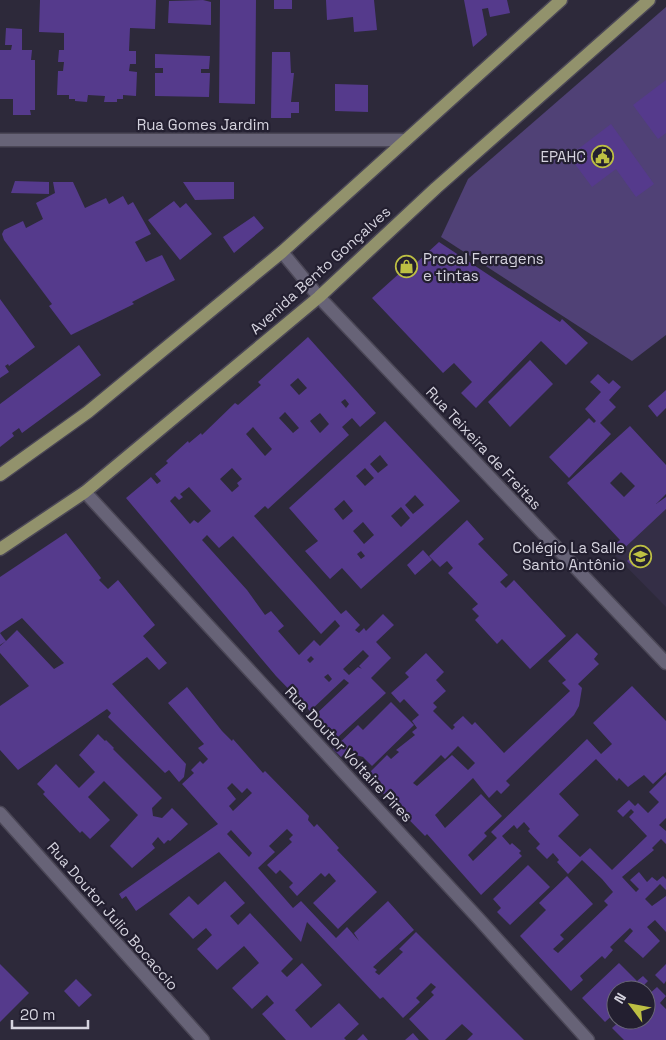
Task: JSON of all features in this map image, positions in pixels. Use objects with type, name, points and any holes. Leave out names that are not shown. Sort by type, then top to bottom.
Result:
[{"type":"main road","points":[[0,475],[88,412],[282,252],[561,0]]},
{"type":"main road","name":"Avenida Bento Gonçalves","points":[[0,549],[85,492],[319,297],[436,188],[649,0]]},
{"type":"street","name":"Rua Gomes Jardim","points":[[0,140],[406,140]]},
{"type":"street","name":"Rua Teixeira de Freitas","points":[[282,252],[319,297],[666,663]]},
{"type":"street","name":"Rua Doutor Voltaire Pires","points":[[85,492],[588,1040]]},
{"type":"street","name":"Rua Doutor Julio Bocaccio","points":[[0,813],[176,1012],[204,1040]]},
{"type":"shaded area","points":[[666,7],[666,335],[632,361],[441,237],[468,179]]},
{"type":"shaded area","name":"Colégio La Salle Santo Antônio","points":[[666,501],[666,607],[611,551]]},
{"type":"building","points":[[40,0],[156,0],[155,29],[130,28],[129,51],[136,51],[136,64],[130,64],[129,71],[137,72],[136,96],[123,95],[123,99],[117,99],[117,102],[104,102],[105,96],[88,95],[87,102],[69,99],[69,95],[57,95],[58,71],[63,71],[64,62],[58,62],[59,50],[64,50],[64,33],[39,32]]},
{"type":"building","points":[[203,0],[211,2],[211,25],[168,23],[169,1]]},
{"type":"building","points":[[220,0],[256,0],[255,104],[219,103]]},
{"type":"building","points":[[274,0],[292,0],[292,9],[274,9]]},
{"type":"building","points":[[326,0],[374,0],[377,30],[354,32],[353,17],[327,20]]},
{"type":"building","points":[[464,0],[507,0],[510,13],[490,17],[488,8],[482,9],[487,35],[473,47]]},
{"type":"building","points":[[6,28],[22,29],[22,50],[32,50],[31,60],[35,60],[35,110],[30,110],[31,115],[13,115],[13,99],[0,99],[0,50],[11,50],[12,45],[5,45]]},
{"type":"building","points":[[272,52],[290,52],[291,73],[294,73],[291,102],[299,102],[299,113],[291,113],[291,118],[271,118]]},
{"type":"building","points":[[155,54],[210,56],[209,69],[201,69],[201,73],[210,73],[209,97],[155,96],[155,73],[163,73],[163,68],[155,68]]},
{"type":"building","points":[[666,80],[666,133],[658,139],[633,105]]},
{"type":"building","points":[[335,84],[368,85],[368,112],[335,111]]},
{"type":"building","points":[[611,124],[654,184],[636,197],[616,169],[592,187],[569,156]]},
{"type":"building","points":[[15,181],[49,182],[49,194],[11,193]]},
{"type":"building","points":[[53,182],[73,182],[85,208],[106,198],[109,204],[123,196],[128,205],[133,202],[151,234],[135,242],[146,262],[162,255],[175,280],[132,302],[134,304],[71,335],[49,306],[52,304],[4,240],[2,234],[4,230],[23,221],[26,228],[43,219],[36,203],[55,193]]},
{"type":"building","points":[[183,182],[234,182],[234,199],[195,200]]},
{"type":"building","points":[[174,201],[180,208],[186,203],[212,234],[180,260],[148,220]]},
{"type":"building","points":[[254,216],[264,228],[234,253],[223,237]]},
{"type":"building","points":[[439,242],[560,322],[562,319],[588,343],[566,365],[541,341],[476,408],[461,393],[472,382],[454,363],[443,373],[372,298],[402,271],[404,274]]},
{"type":"building","points":[[0,299],[35,347],[9,366],[8,364],[5,366],[9,372],[0,378]]},
{"type":"building","points":[[308,337],[376,413],[360,427],[352,418],[342,427],[349,435],[268,509],[265,506],[254,516],[341,614],[346,610],[360,625],[355,630],[359,633],[364,628],[366,631],[383,614],[394,625],[376,642],[391,658],[371,678],[386,693],[338,737],[330,728],[326,732],[312,718],[349,683],[344,679],[310,711],[276,676],[126,498],[151,477],[157,484],[161,481],[155,474],[168,463],[166,461],[188,441],[189,443],[201,433],[202,435],[235,403],[238,405],[261,385],[258,382]],"holes":[[[298,378],[307,388],[299,395],[290,385]],[[345,399],[349,404],[346,408],[341,402]],[[285,412],[299,428],[293,433],[279,418]],[[320,413],[329,424],[320,433],[310,421]],[[253,427],[272,449],[265,456],[246,434]],[[232,468],[242,479],[237,483],[239,486],[232,492],[220,479]],[[189,487],[211,511],[198,523],[194,520],[190,524],[170,501],[175,496],[179,500],[183,497],[180,494]],[[207,535],[219,548],[233,536],[321,634],[335,620],[340,626],[320,646],[314,640],[299,655],[278,631],[284,626],[271,611],[265,615],[247,590],[202,540]],[[363,650],[369,656],[359,666],[362,669],[358,667],[349,675],[343,669]],[[311,656],[314,659],[310,663],[307,660]],[[328,674],[332,679],[329,682],[324,677]]]},
{"type":"building","points":[[79,345],[101,375],[22,433],[19,428],[12,433],[14,436],[0,447],[0,404]]},
{"type":"building","points":[[530,360],[553,384],[510,427],[488,402]]},
{"type":"building","points":[[598,374],[609,384],[613,380],[621,387],[609,400],[616,407],[600,423],[611,434],[569,478],[549,457],[589,418],[594,423],[596,421],[585,409],[601,392],[590,382]]},
{"type":"building","points":[[666,390],[666,408],[657,417],[648,406]]},
{"type":"building","points":[[385,421],[460,501],[361,589],[342,568],[330,579],[305,551],[318,541],[289,508]],"holes":[[[380,455],[388,465],[378,473],[370,464]],[[365,468],[374,478],[365,486],[356,476]],[[415,495],[424,505],[413,514],[405,505]],[[344,500],[353,511],[343,520],[334,509]],[[401,507],[410,518],[401,527],[391,516]],[[363,522],[374,535],[364,544],[353,531]],[[361,551],[365,556],[361,559],[357,554]]]},
{"type":"building","points":[[630,426],[666,465],[666,494],[656,504],[666,497],[666,509],[618,554],[611,548],[620,540],[567,483]],"holes":[[[621,472],[635,486],[624,497],[610,483]]]},
{"type":"building","points":[[467,520],[484,539],[478,544],[508,575],[500,582],[506,588],[514,580],[566,636],[530,669],[502,639],[497,644],[475,620],[479,616],[472,609],[478,604],[448,573],[453,568],[447,561],[440,567],[429,556]]},
{"type":"building","points":[[66,533],[101,578],[99,580],[108,589],[118,580],[155,625],[143,636],[167,663],[159,670],[147,657],[112,684],[186,764],[184,777],[179,782],[169,770],[165,773],[108,717],[111,713],[107,709],[18,770],[0,750],[0,706],[29,686],[0,653],[0,646],[17,630],[54,669],[64,663],[22,618],[0,633],[0,577]]},
{"type":"building","points":[[423,550],[432,560],[415,575],[407,565]]},
{"type":"building","points":[[636,552],[642,558],[633,567],[627,561]]},
{"type":"building","points":[[0,633],[6,641],[0,645]]},
{"type":"building","points":[[577,633],[598,654],[594,659],[599,664],[578,684],[582,688],[579,706],[574,715],[506,781],[510,785],[501,794],[497,790],[489,798],[473,778],[435,815],[445,828],[481,794],[502,816],[484,833],[487,836],[468,855],[473,861],[497,838],[491,832],[587,739],[601,754],[612,744],[593,723],[632,686],[666,721],[666,772],[653,784],[644,775],[628,787],[619,778],[617,781],[596,759],[559,794],[579,815],[558,836],[580,857],[590,848],[612,870],[647,836],[629,817],[634,812],[631,809],[623,817],[617,811],[629,800],[635,806],[638,803],[648,813],[659,802],[649,792],[666,775],[666,818],[659,825],[666,831],[666,844],[661,839],[652,848],[654,850],[622,877],[636,892],[639,889],[630,880],[639,872],[647,882],[652,877],[657,881],[663,876],[666,879],[666,890],[660,884],[645,899],[652,906],[666,896],[666,932],[655,920],[647,927],[660,941],[643,958],[624,941],[633,931],[630,928],[610,947],[613,950],[605,959],[602,956],[580,976],[583,980],[571,991],[520,936],[546,910],[539,903],[567,876],[593,904],[560,935],[564,939],[553,949],[558,953],[608,905],[604,901],[613,892],[602,879],[582,860],[568,874],[557,862],[559,860],[553,853],[547,859],[536,848],[540,844],[528,831],[530,829],[524,822],[517,829],[514,825],[502,836],[510,845],[512,843],[521,851],[519,853],[522,856],[481,895],[427,834],[425,836],[366,776],[387,755],[391,759],[399,752],[396,750],[415,735],[412,732],[417,728],[412,721],[419,715],[404,699],[400,703],[391,693],[409,677],[405,673],[426,653],[444,672],[436,680],[446,691],[433,703],[437,707],[433,711],[452,730],[455,727],[453,725],[463,716],[472,725],[475,722],[504,753],[570,691],[562,683],[566,680],[548,661]],"holes":[[[458,746],[475,763],[468,770],[452,755],[417,786],[413,783],[441,755],[445,759]]]},
{"type":"building","points":[[187,687],[222,731],[232,741],[233,739],[263,773],[265,771],[309,816],[308,820],[314,827],[317,824],[339,848],[337,850],[377,892],[338,929],[313,903],[336,881],[329,873],[325,877],[321,873],[297,896],[289,887],[293,883],[280,870],[276,874],[267,865],[292,842],[289,839],[293,835],[287,829],[269,846],[275,852],[258,868],[293,908],[301,901],[336,938],[347,927],[359,941],[354,933],[388,901],[414,930],[373,967],[377,970],[375,972],[379,975],[403,952],[399,949],[416,932],[524,1040],[467,1040],[473,1034],[462,1024],[445,1040],[429,1040],[409,1019],[434,995],[431,992],[436,987],[431,983],[416,998],[420,1002],[403,1018],[383,997],[380,999],[307,922],[301,942],[219,852],[136,911],[126,896],[122,899],[119,894],[218,824],[182,784],[194,773],[191,770],[200,761],[203,764],[208,759],[198,748],[204,744],[168,703]],"holes":[[[232,783],[242,793],[247,788],[252,793],[233,811],[229,806],[236,799],[227,788]],[[231,830],[252,853],[249,857],[227,834]]]},
{"type":"building","points":[[391,702],[414,725],[372,766],[363,757],[356,755],[351,747],[341,757],[333,749],[358,725],[363,730]]},
{"type":"building","points":[[98,734],[162,798],[152,808],[153,816],[162,818],[172,808],[188,824],[170,841],[168,840],[164,844],[158,837],[152,844],[155,848],[132,868],[110,846],[138,815],[104,781],[88,797],[110,820],[90,839],[82,831],[80,833],[43,794],[45,792],[37,784],[56,764],[79,788],[95,772],[79,755]]},
{"type":"building","points":[[528,865],[550,887],[510,925],[497,912],[501,908],[493,899]]},
{"type":"building","points":[[225,881],[245,903],[230,916],[238,925],[250,913],[293,959],[281,971],[287,977],[302,963],[322,985],[295,1010],[311,1028],[339,1003],[359,1024],[344,1038],[346,1040],[286,1040],[262,1014],[274,1003],[267,995],[252,1009],[232,988],[259,963],[244,946],[217,970],[197,949],[212,935],[206,928],[193,939],[169,914],[189,896],[198,905]]},
{"type":"building","points":[[619,963],[636,980],[606,980],[605,1022],[582,998]]},
{"type":"building","points":[[0,964],[29,993],[0,1022]]},
{"type":"building","points":[[666,964],[666,981],[664,984],[655,975]]},
{"type":"building","points":[[643,976],[647,980],[638,980]]},
{"type":"building","points":[[76,979],[92,995],[79,1007],[64,991]]},
{"type":"building","points":[[656,988],[666,996],[660,1003],[666,1009],[666,1040],[624,1040],[614,1030],[656,1030]]},
{"type":"building","points":[[413,1033],[419,1040],[405,1040]]},
{"type":"building","points":[[363,1034],[368,1040],[357,1040]]},
{"type":"place","name":"EPAHC","points":[[602,156]]},
{"type":"place","name":"Procal Ferragens e tintas","points":[[407,267]]},
{"type":"place","name":"Colégio La Salle Santo Antônio","points":[[641,556]]}]
